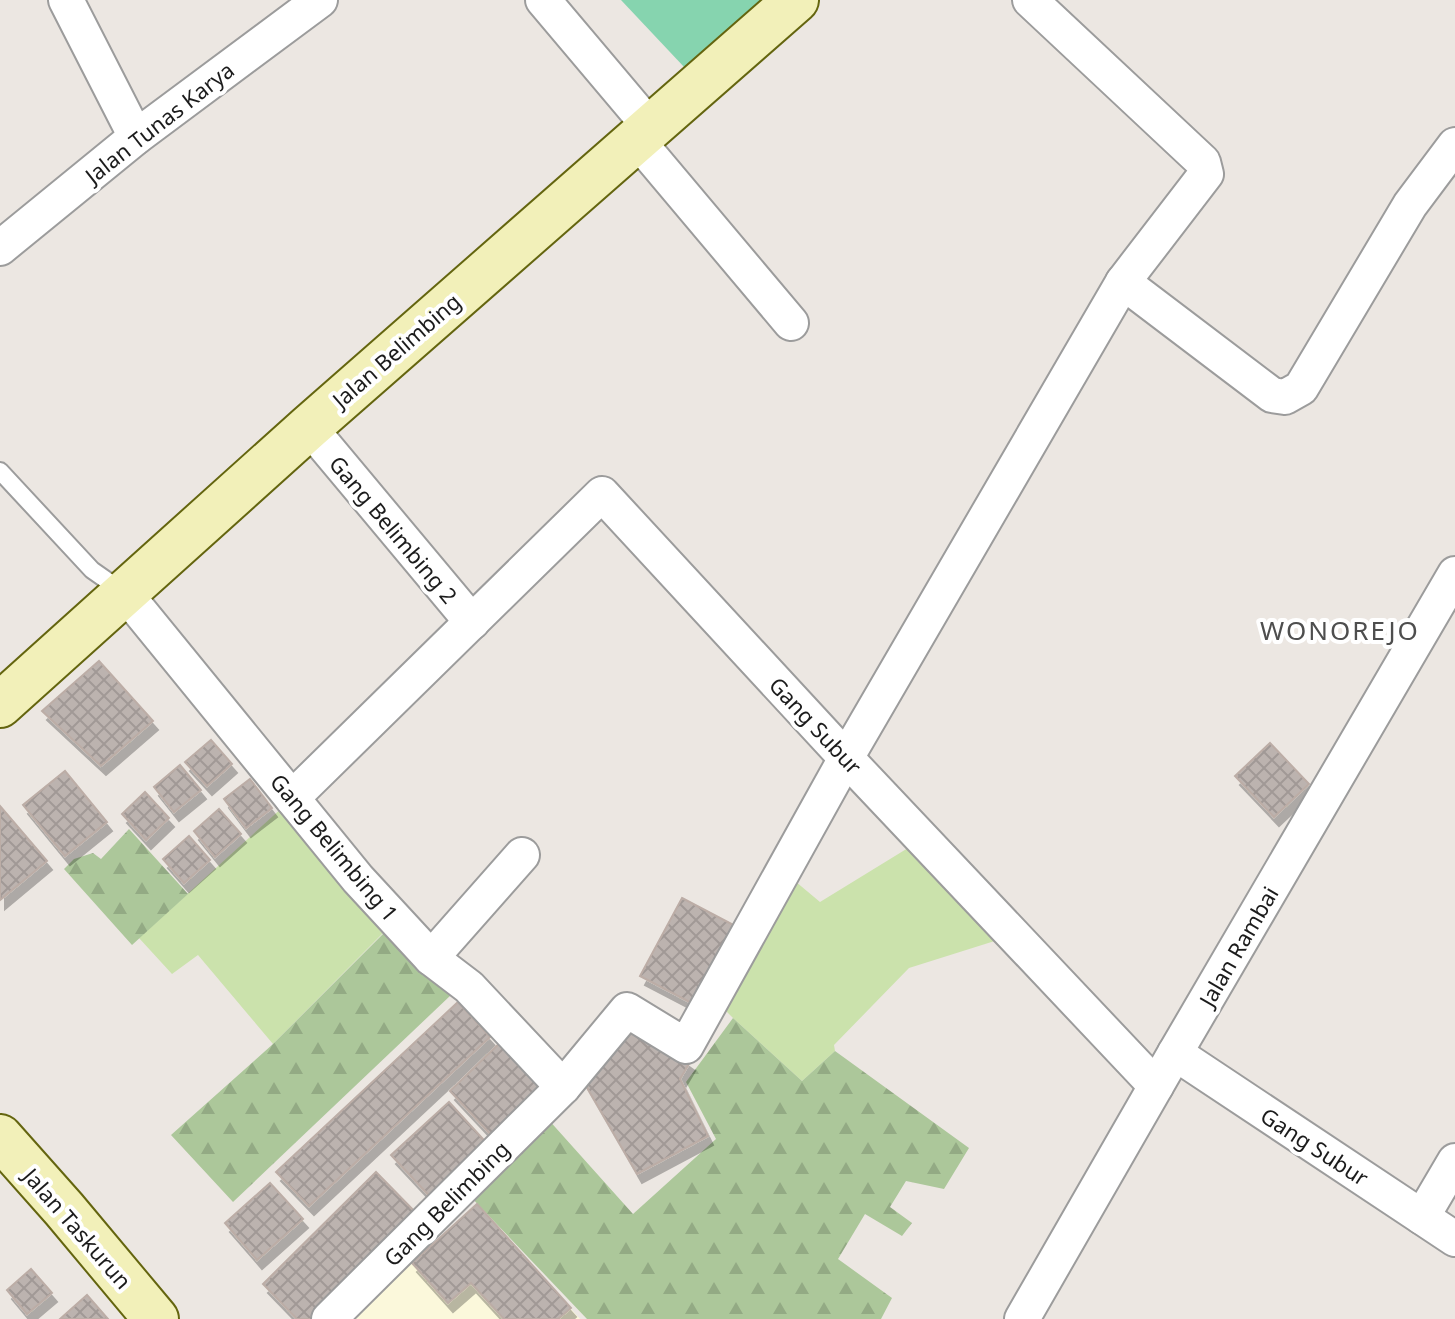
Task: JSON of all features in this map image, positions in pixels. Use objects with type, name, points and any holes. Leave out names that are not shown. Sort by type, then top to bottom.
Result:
[{"type":"street","points":[[66,0],[136,137]]},
{"type":"street","name":"Jalan Tunas Karya","points":[[0,248],[136,137],[320,0]]},
{"type":"street","points":[[543,0],[791,323]]},
{"type":"street","name":"Jalan Belimbing","points":[[0,705],[309,427],[796,0]]},
{"type":"street","points":[[846,758],[1123,282],[1206,174],[1203,162],[1030,0]]},
{"type":"street","points":[[1123,282],[1272,395],[1285,397],[1301,388],[1410,205],[1455,145]]},
{"type":"street","name":"Gang Belimbing 2","points":[[292,798],[472,622],[309,427]]},
{"type":"street","name":"Gang Subur","points":[[472,622],[602,494],[1156,1086]]},
{"type":"street","name":"Jalan Rambai","points":[[1022,1319],[1455,574]]},
{"type":"street","name":"Gang Belimbing 1","points":[[124,592],[358,879],[431,958],[469,987],[563,1087]]},
{"type":"street","name":"Gang Belimbing","points":[[329,1319],[563,1087],[627,1010],[686,1046],[846,758]]},
{"type":"street","points":[[431,958],[522,855]]},
{"type":"street","name":"Gang Subur","points":[[1175,1053],[1455,1239]]},
{"type":"street","name":"Jalan Taskurun","points":[[0,1137],[156,1319]]},
{"type":"street","points":[[1422,1217],[1455,1161]]},
{"type":"lane","points":[[0,471],[92,570],[124,592]]},
{"type":"shaded area","points":[[477,1204],[580,1319],[349,1319],[412,1263]]},
{"type":"green space","points":[[621,0],[763,0],[685,68]]},
{"type":"green space","points":[[284,806],[388,928],[273,1044],[198,955],[172,974],[139,938]]},
{"type":"green space","points":[[129,829],[188,894],[132,945],[64,869],[74,859],[93,853],[101,859]]},
{"type":"green space","points":[[908,848],[1001,939],[909,968],[834,1045],[835,1051],[802,1081],[713,998],[783,871],[820,902]]},
{"type":"green space","points":[[388,929],[451,995],[233,1202],[171,1135],[273,1044]]},
{"type":"green space","points":[[733,1018],[802,1081],[835,1051],[969,1148],[944,1189],[906,1181],[890,1207],[912,1223],[902,1236],[865,1214],[838,1259],[892,1298],[881,1319],[587,1319],[468,1194],[547,1118],[633,1214],[716,1139],[686,1082]]},
{"type":"building","points":[[99,661],[153,721],[101,766],[42,711]]},
{"type":"building","points":[[211,740],[232,764],[207,786],[185,762]]},
{"type":"building","points":[[1270,743],[1309,784],[1274,817],[1235,776]]},
{"type":"building","points":[[180,765],[201,790],[174,812],[154,787]]},
{"type":"building","points":[[65,771],[107,822],[65,856],[23,805]]},
{"type":"building","points":[[250,779],[272,808],[246,828],[224,799]]},
{"type":"building","points":[[145,792],[169,818],[146,840],[122,814]]},
{"type":"building","points":[[0,806],[47,861],[0,900]]},
{"type":"building","points":[[219,809],[241,834],[215,857],[194,831]]},
{"type":"building","points":[[189,836],[210,860],[184,883],[163,859]]},
{"type":"building","points":[[682,898],[741,929],[699,1007],[640,976]]},
{"type":"building","points":[[458,1002],[490,1037],[309,1206],[276,1172]]},
{"type":"building","points":[[633,1021],[690,1062],[680,1079],[708,1136],[637,1174],[578,1072]]},
{"type":"building","points":[[506,1037],[552,1084],[495,1139],[450,1091]]},
{"type":"building","points":[[449,1102],[493,1150],[436,1203],[391,1155]]},
{"type":"building","points":[[376,1172],[425,1222],[327,1319],[297,1319],[263,1284]]},
{"type":"building","points":[[270,1183],[303,1219],[257,1260],[225,1223]]},
{"type":"building","points":[[477,1204],[571,1308],[558,1319],[504,1319],[471,1283],[448,1303],[412,1263]]},
{"type":"building","points":[[31,1269],[52,1293],[27,1314],[7,1290]]},
{"type":"building","points":[[87,1295],[108,1319],[60,1319]]},
{"type":"district","name":"WONOREJO","points":[[1340,630]]}]
